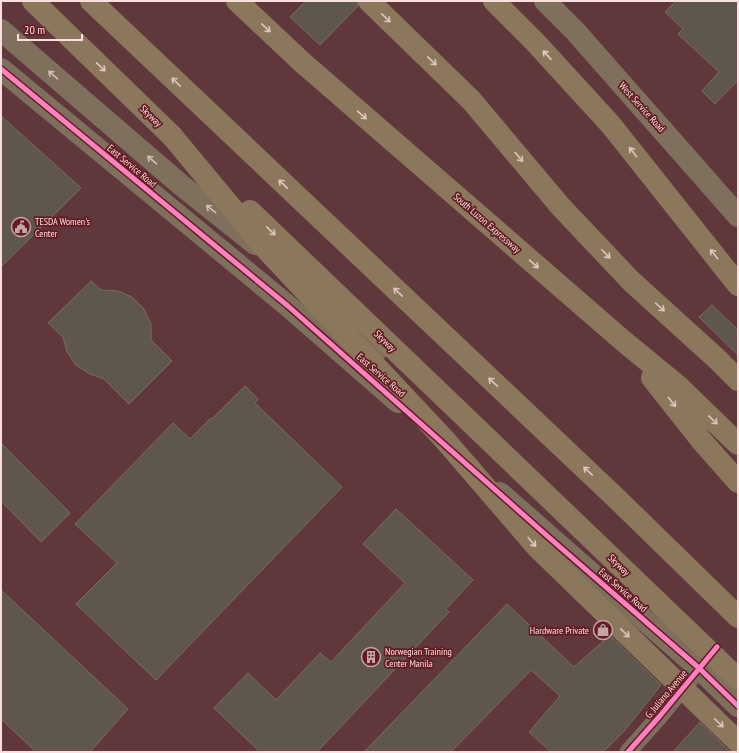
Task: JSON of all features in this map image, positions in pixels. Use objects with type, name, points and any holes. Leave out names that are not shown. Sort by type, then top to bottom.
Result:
[{"type":"highway","name":"Skyway","points":[[33,1],[738,680]]},
{"type":"highway","points":[[91,1],[616,498],[738,617]]},
{"type":"highway","name":"South Luzon Expressway","points":[[237,1],[304,63],[621,339],[678,386],[738,444]]},
{"type":"highway","points":[[369,1],[471,100],[561,208],[631,281],[717,358],[738,380]]},
{"type":"highway","points":[[494,1],[535,42],[612,125],[738,284]]},
{"type":"highway","points":[[172,136],[264,247],[444,439],[536,547],[738,742]]},
{"type":"highway","points":[[621,339],[701,440],[738,482]]},
{"type":"highway","points":[[616,498],[738,602]]},
{"type":"main road","name":"West Service Road","points":[[545,1],[575,31],[738,216]]},
{"type":"main road","name":"East Service Road","points":[[1,30],[181,185],[303,282],[454,413],[738,668]]},
{"type":"main road","name":"East Service Road","points":[[1,69],[288,306],[545,534],[699,668],[738,706]]},
{"type":"main road","points":[[163,204],[181,185]]},
{"type":"street","name":"G. Juliano Avenue","points":[[634,750],[716,647]]},
{"type":"building","points":[[306,1],[357,1],[358,6],[320,45],[290,17]]},
{"type":"building","points":[[676,1],[738,1],[738,80],[715,104],[702,91],[719,72],[678,34],[683,29],[665,12]]},
{"type":"building","name":"TESDA Women's Center","points":[[1,116],[81,188],[1,267]]},
{"type":"building","points":[[91,281],[101,290],[118,291],[132,297],[144,309],[151,324],[151,340],[172,361],[129,404],[104,379],[90,374],[76,365],[67,352],[63,337],[48,323]]},
{"type":"building","points":[[712,305],[738,330],[738,355],[699,317]]},
{"type":"building","points":[[245,386],[258,399],[255,403],[342,487],[156,680],[76,604],[117,563],[75,524],[173,423],[190,439]]},
{"type":"building","points":[[1,443],[70,513],[41,542],[1,501]]},
{"type":"building","points":[[396,509],[473,580],[446,609],[449,612],[317,752],[260,752],[214,708],[248,673],[276,700],[320,653],[331,662],[405,583],[363,544]]},
{"type":"building","points":[[1,590],[128,709],[90,752],[36,752],[1,719]]},
{"type":"building","points":[[507,604],[574,667],[610,635],[661,685],[625,730],[603,752],[551,752],[529,732],[560,696],[531,670],[451,752],[364,752]]},
{"type":"building","points":[[700,722],[729,751],[731,752],[673,752]]},
{"type":"cycle path","points":[[1,69],[288,306],[545,534],[699,668],[738,706]]},
{"type":"cycle path","points":[[628,752],[717,647]]},
{"type":"place","name":"TESDA Women's Center","points":[[21,227]]},
{"type":"place","name":"Hardware Private","points":[[603,630]]},
{"type":"place","name":"Norwegian Training Center Manila","points":[[371,657]]}]
